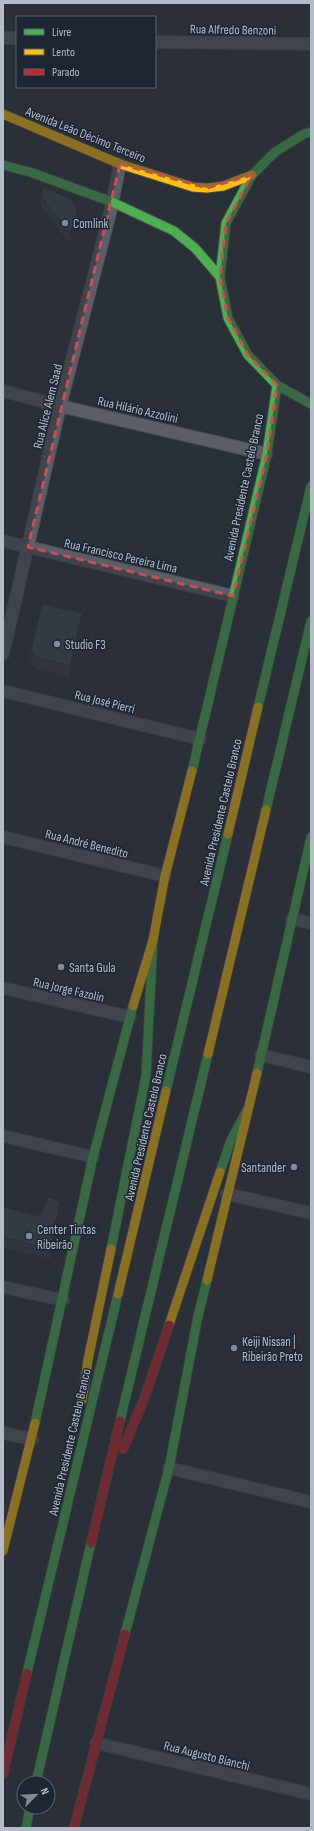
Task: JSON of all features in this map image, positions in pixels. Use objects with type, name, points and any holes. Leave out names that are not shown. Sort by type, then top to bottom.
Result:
[{"type":"main road","name":"Avenida Leão Décimo Terceiro","points":[[3,114],[120,164],[193,187],[207,188],[223,186],[252,175]]},
{"type":"main road","points":[[311,124],[307,133],[275,152],[252,175],[226,223],[220,277],[228,318],[248,355],[277,385],[311,404]]},
{"type":"main road","points":[[3,165],[30,172],[112,202],[174,231],[195,248],[220,277]]},
{"type":"main road","name":"Avenida Presidente Castelo Branco","points":[[3,1551],[32,1439],[93,1156],[130,1017],[153,940],[165,876],[200,739],[232,596],[267,454],[277,385]]},
{"type":"main road","name":"Avenida Presidente Castelo Branco","points":[[3,1774],[311,486]]},
{"type":"main road","points":[[38,1775],[102,1497],[311,621]]},
{"type":"main road","points":[[74,1828],[169,1468],[198,1316],[261,1055],[311,837]]},
{"type":"main road","points":[[63,1524],[88,1360],[146,1076],[153,940]]},
{"type":"main road","points":[[102,1497],[144,1399],[231,1140],[247,1110]]},
{"type":"main road","points":[[26,1828],[28,1815]]},
{"type":"street","points":[[3,38],[16,38]]},
{"type":"street","name":"Rua Alfredo Benzoni","points":[[156,42],[311,44]]},
{"type":"street","name":"Rua Alice Alem Saad","points":[[3,654],[60,406],[110,213],[120,164]]},
{"type":"street","name":"Rua Hilário Azzolini","points":[[3,390],[60,406],[267,454]]},
{"type":"street","name":"Rua Francisco Pereira Lima","points":[[3,542],[232,596]]},
{"type":"street","name":"Rua José Pierri","points":[[3,691],[200,739]]},
{"type":"street","name":"Rua André Benedito","points":[[3,837],[165,876]]},
{"type":"street","points":[[292,919],[311,923]]},
{"type":"street","name":"Rua Jorge Fazolin","points":[[3,988],[130,1017]]},
{"type":"street","points":[[261,1055],[311,1067]]},
{"type":"street","points":[[3,1136],[93,1156]]},
{"type":"street","points":[[227,1194],[311,1214]]},
{"type":"street","points":[[3,1287],[63,1300]]},
{"type":"street","points":[[3,1433],[32,1439]]},
{"type":"street","points":[[169,1468],[311,1502]]},
{"type":"street","name":"Rua Augusto Bianchi","points":[[96,1743],[311,1794]]},
{"type":"highlighted area","points":[[120,164],[207,188],[252,175],[226,223],[220,277],[228,318],[248,355],[277,385],[267,454],[233,596],[28,547]]},
{"type":"building","points":[[44,187],[71,200],[76,208],[76,218],[70,234],[41,196]]},
{"type":"building","name":"Studio F3","points":[[42,604],[82,613],[70,666],[36,657],[31,650]]},
{"type":"building","name":"Center Tintas Ribeirão","points":[[49,1197],[60,1202],[50,1249],[3,1237],[3,1207],[39,1216]]},
{"type":"traffic: fast","points":[[311,132],[304,134],[275,152],[252,175],[226,223],[220,277],[228,318],[248,355],[277,385],[311,404]]},
{"type":"traffic: fast","points":[[3,165],[30,172],[112,202],[174,231],[195,248],[220,277]]},
{"type":"traffic: fast","points":[[192,771],[267,454],[277,385]]},
{"type":"traffic: fast","points":[[258,707],[311,486]]},
{"type":"traffic: fast","points":[[266,810],[311,621]]},
{"type":"traffic: fast","points":[[166,1091],[228,834]]},
{"type":"traffic: fast","points":[[257,1073],[311,837]]},
{"type":"traffic: fast","points":[[111,1249],[146,1076],[153,940]]},
{"type":"traffic: fast","points":[[35,1423],[93,1157],[133,1006]]},
{"type":"traffic: fast","points":[[120,1421],[208,1054]]},
{"type":"traffic: fast","points":[[220,1172],[231,1140],[247,1110]]},
{"type":"traffic: fast","points":[[125,1634],[169,1468],[198,1316],[207,1280]]},
{"type":"traffic: fast","points":[[27,1673],[118,1294]]},
{"type":"traffic: fast","points":[[38,1775],[91,1543]]},
{"type":"traffic: fast","points":[[26,1828],[28,1815]]},
{"type":"traffic: slow","points":[[3,114],[120,164],[193,187],[207,188],[223,186],[252,175]]},
{"type":"traffic: slow","points":[[228,834],[258,707]]},
{"type":"traffic: slow","points":[[133,1006],[153,940],[165,876],[192,771]]},
{"type":"traffic: slow","points":[[208,1054],[266,810]]},
{"type":"traffic: slow","points":[[207,1280],[257,1073]]},
{"type":"traffic: slow","points":[[118,1294],[166,1091]]},
{"type":"traffic: slow","points":[[169,1325],[220,1172]]},
{"type":"traffic: slow","points":[[82,1400],[88,1360],[111,1249]]},
{"type":"traffic: slow","points":[[3,1551],[35,1423]]},
{"type":"traffic: jam","points":[[123,1449],[144,1399],[169,1325]]},
{"type":"traffic: jam","points":[[91,1543],[120,1421]]},
{"type":"traffic: jam","points":[[74,1828],[125,1634]]},
{"type":"traffic: jam","points":[[3,1774],[27,1673]]},
{"type":"place","name":"Comlink","points":[[65,223]]},
{"type":"place","name":"Studio F3","points":[[57,644]]},
{"type":"place","name":"Santa Gula","points":[[61,967]]},
{"type":"place","name":"Santander","points":[[294,1167]]},
{"type":"place","name":"Center Tintas Ribeirão","points":[[29,1236]]},
{"type":"place","name":"Keiji Nissan | Ribeirão Preto","points":[[234,1348]]}]
